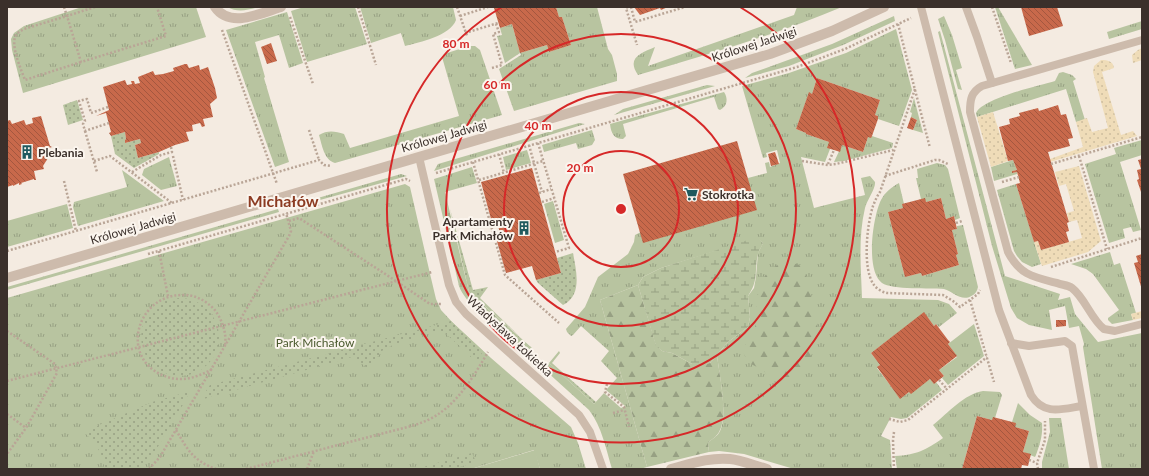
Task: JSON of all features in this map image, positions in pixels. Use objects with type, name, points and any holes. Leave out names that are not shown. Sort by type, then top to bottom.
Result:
[{"type":"street","points":[[215,7],[220,14],[226,17],[239,19],[281,7]]},
{"type":"street","name":"Królowej Jadwigi","points":[[7,278],[770,54],[825,33],[884,7]]},
{"type":"street","points":[[671,469],[702,461],[726,459],[767,469]]},
{"type":"lane","points":[[921,7],[999,310],[1031,395],[1039,406],[1051,410],[1082,406]]},
{"type":"lane","points":[[966,7],[992,83]]},
{"type":"lane","points":[[1142,40],[992,83],[977,89],[972,94],[970,102],[970,112],[1008,252],[1018,268],[1028,274],[1072,289],[1104,329],[1115,331],[1142,324]]},
{"type":"lane","name":"Władysława Łokietka","points":[[419,157],[449,285],[456,302],[466,314],[579,415],[590,432],[603,469]]},
{"type":"lane","points":[[1011,343],[1029,346],[1065,341],[1072,346],[1094,469]]},
{"type":"path","points":[[64,7],[81,62]]},
{"type":"path","points":[[95,7],[24,29],[19,32],[14,40],[15,49],[25,80],[166,36],[157,7]]},
{"type":"path","points":[[358,7],[376,65]]},
{"type":"path","points":[[457,7],[467,36]]},
{"type":"path","points":[[460,16],[488,7]]},
{"type":"path","points":[[629,7],[635,22],[685,7]]},
{"type":"path","points":[[629,7],[626,8],[637,45]]},
{"type":"path","points":[[992,7],[1015,77]]},
{"type":"path","points":[[289,14],[313,84]]},
{"type":"path","points":[[149,469],[160,457],[291,231],[274,174],[222,32],[222,23],[226,17]]},
{"type":"path","points":[[465,33],[497,23],[498,32],[493,34],[502,65],[492,68]]},
{"type":"path","points":[[287,214],[406,179],[410,181],[797,67],[844,49],[898,24],[930,148]]},
{"type":"path","points":[[915,89],[880,192],[873,204],[869,220],[867,237],[869,269],[874,285],[882,292],[887,293],[943,295],[960,307],[978,294],[980,286]]},
{"type":"path","points":[[97,172],[82,124],[85,121],[79,101],[87,99],[91,113],[108,107]]},
{"type":"path","points":[[85,131],[109,123]]},
{"type":"path","points":[[309,130],[319,160]]},
{"type":"path","points":[[1051,164],[1142,137]]},
{"type":"path","points":[[538,143],[569,248],[555,252]]},
{"type":"path","points":[[529,146],[541,192],[551,189]]},
{"type":"path","points":[[132,172],[161,156],[172,152],[171,147]]},
{"type":"path","points":[[828,165],[834,150]]},
{"type":"path","points":[[802,161],[828,165],[844,163],[894,150]]},
{"type":"path","points":[[499,154],[504,173]]},
{"type":"path","points":[[94,161],[110,156],[173,203]]},
{"type":"path","points":[[173,156],[183,200]]},
{"type":"path","points":[[1079,156],[1107,249]]},
{"type":"path","points":[[885,176],[935,160],[944,162],[951,168]]},
{"type":"path","points":[[478,180],[543,161]]},
{"type":"path","points":[[474,162],[505,275],[559,323]]},
{"type":"path","points":[[7,251],[302,165]]},
{"type":"path","points":[[64,181],[76,230]]},
{"type":"path","points":[[542,202],[554,198]]},
{"type":"path","points":[[289,222],[299,218],[430,304],[441,304]]},
{"type":"path","points":[[956,223],[964,220]]},
{"type":"path","points":[[1028,274],[1142,238]]},
{"type":"path","points":[[159,251],[168,296]]},
{"type":"path","points":[[7,381],[432,272]]},
{"type":"path","points":[[212,369],[189,379],[178,380],[165,376],[151,368],[141,355],[138,348],[142,318],[155,303],[168,296],[191,295],[200,298],[210,305],[216,312],[224,326],[226,340],[225,347]]},
{"type":"path","points":[[970,300],[994,382]]},
{"type":"path","points":[[7,330],[54,364],[57,374],[26,428],[7,454]]},
{"type":"path","points":[[246,469],[415,426],[439,414],[460,393],[489,352]]},
{"type":"path","points":[[889,419],[900,422],[908,420],[986,357]]},
{"type":"path","points":[[939,380],[946,389]]},
{"type":"path","points":[[607,384],[605,392],[622,406],[629,427]]},
{"type":"path","points":[[613,413],[624,410]]},
{"type":"path","points":[[7,414],[26,428]]},
{"type":"path","points":[[1038,469],[1037,463],[1043,448],[1046,432],[1045,420],[1040,419]]},
{"type":"path","points":[[176,430],[187,448],[198,461],[216,469]]},
{"type":"path","points":[[894,432],[894,469]]},
{"type":"path","points":[[307,469],[314,451]]},
{"type":"path","points":[[1030,460],[1037,463]]},
{"type":"green space","points":[[82,7],[196,7],[206,37],[23,93],[12,50],[11,39],[14,33],[24,26]]},
{"type":"green space","points":[[227,7],[259,7],[247,10],[235,10]]},
{"type":"green space","points":[[304,7],[355,7],[367,44],[307,62],[291,11]]},
{"type":"green space","points":[[360,7],[453,7],[456,20],[453,26],[434,38],[405,46],[401,33],[371,43]]},
{"type":"green space","points":[[556,7],[597,7],[608,49],[612,55],[617,74],[617,81],[514,111],[499,69],[521,55],[520,53],[547,45],[549,52],[571,45],[562,17],[559,17]]},
{"type":"green space","points":[[797,7],[842,7],[792,27],[689,60],[638,75],[635,69],[634,60],[640,54],[655,47],[648,66],[794,15]]},
{"type":"green space","points":[[995,7],[998,7],[1032,65],[1015,69]]},
{"type":"green space","points":[[287,12],[303,63],[289,68],[279,35],[255,42],[289,162],[275,167],[226,30]]},
{"type":"green space","points":[[894,16],[895,21],[843,45],[789,66],[745,78],[752,73],[832,44]]},
{"type":"green space","points":[[944,16],[952,35],[962,68],[956,70],[962,90],[958,89],[938,19]]},
{"type":"green space","points":[[1142,21],[1142,29],[1109,39],[1107,32]]},
{"type":"green space","points":[[512,24],[520,53],[505,63],[497,36],[502,35],[500,28]]},
{"type":"green space","points":[[896,29],[912,90],[899,126],[878,119],[878,116],[875,115],[880,100],[817,78],[812,94],[809,93],[796,129],[829,142],[830,149],[825,162],[801,157],[814,208],[865,195],[861,178],[870,176],[875,182],[865,208],[861,230],[860,253],[862,298],[938,300],[949,304],[957,313],[939,327],[936,324],[934,326],[924,313],[871,353],[880,365],[877,368],[900,398],[930,379],[936,382],[942,390],[907,418],[901,419],[891,417],[881,436],[890,440],[892,469],[794,469],[744,454],[719,451],[709,452],[708,443],[719,433],[722,426],[723,417],[717,355],[728,342],[748,327],[750,317],[748,296],[754,288],[758,253],[763,243],[757,238],[661,268],[643,277],[638,285],[600,300],[647,467],[640,469],[612,469],[603,438],[589,410],[545,370],[549,363],[594,404],[604,393],[621,408],[625,406],[606,390],[617,378],[601,361],[609,351],[581,326],[571,336],[566,329],[585,307],[598,277],[628,254],[634,242],[635,235],[748,178],[767,173],[765,163],[769,162],[770,167],[780,163],[777,150],[766,153],[767,157],[763,158],[742,86],[789,73],[846,53]]},
{"type":"green space","points":[[940,31],[1005,276],[1060,294],[1058,300],[1070,297],[1075,314],[1098,342],[1142,333],[1142,469],[1102,469],[1083,347],[1084,344],[1079,326],[1069,328],[1065,306],[1049,310],[1052,330],[1029,325],[1017,318],[1011,308],[992,246],[938,32]]},
{"type":"green space","points":[[469,46],[475,46],[480,50],[502,115],[335,163],[328,159],[324,152],[319,135],[325,132],[344,134],[350,148],[459,116],[442,57],[444,54]]},
{"type":"green space","points":[[1063,72],[1072,75],[1076,79],[1073,81],[1085,120],[1076,122],[1066,89],[977,117],[976,113],[989,102],[1012,93],[1055,81],[1059,73]]},
{"type":"green space","points":[[707,85],[715,86],[614,115],[623,109]]},
{"type":"green space","points":[[724,92],[726,104],[720,110],[718,109],[714,97],[623,124],[626,136],[623,139],[615,137],[611,130],[610,124]]},
{"type":"green space","points":[[914,98],[923,133],[913,130],[917,120],[911,117],[912,113],[910,112]]},
{"type":"green space","points":[[77,100],[83,120],[68,125],[63,105]]},
{"type":"green space","points":[[579,123],[585,124],[434,171],[438,164]]},
{"type":"green space","points":[[592,130],[595,140],[592,145],[578,149],[576,143],[544,152],[542,145]]},
{"type":"green space","points":[[125,132],[125,143],[140,139],[141,143],[135,145],[138,158],[159,152],[159,154],[134,168],[115,154],[111,136]]},
{"type":"green space","points":[[872,136],[893,143],[892,148],[844,161],[834,162],[842,145],[863,152],[868,137]]},
{"type":"green space","points":[[1142,140],[1142,155],[1120,162],[1141,230],[1133,232],[1131,227],[1123,229],[1125,238],[1109,243],[1085,164],[1116,154],[1114,148]]},
{"type":"green space","points":[[527,150],[531,163],[506,170],[503,157]]},
{"type":"green space","points":[[169,157],[177,186],[161,190],[142,175],[144,169]]},
{"type":"green space","points":[[1013,160],[1017,170],[1012,171],[1012,173],[1017,172],[1017,174],[994,181],[991,167]]},
{"type":"green space","points":[[937,163],[945,165],[948,169],[960,218],[955,220],[954,216],[946,219],[941,198],[926,202],[921,199],[916,178],[918,178],[917,169]]},
{"type":"green space","points":[[472,167],[477,183],[445,192],[469,292],[532,348],[527,350],[520,349],[477,311],[463,294],[459,286],[434,179]]},
{"type":"green space","points":[[122,170],[164,201],[78,226],[73,207],[74,202],[127,187]]},
{"type":"green space","points":[[401,174],[407,176],[291,208],[290,206]]},
{"type":"green space","points":[[899,183],[904,204],[903,208],[888,212],[905,277],[921,273],[922,276],[959,265],[952,230],[957,229],[957,226],[963,225],[978,287],[973,295],[965,298],[944,289],[894,287],[882,283],[877,276],[872,255],[875,218],[883,197],[889,190]]},
{"type":"green space","name":"Park Michałów","points":[[405,184],[410,187],[436,299],[441,310],[491,358],[571,427],[578,443],[586,469],[540,469],[534,450],[471,469],[7,469],[7,298]]},
{"type":"green space","points":[[1016,184],[1041,264],[1032,267],[1022,262],[1014,251],[997,190]]},
{"type":"green space","points":[[553,201],[564,240],[555,243],[544,204]]},
{"type":"green space","points":[[67,204],[73,228],[7,247],[7,221]]},
{"type":"green space","points":[[278,209],[279,212],[7,290],[7,287]]},
{"type":"green space","points":[[450,209],[473,290],[488,287],[480,298],[519,336],[469,292]]},
{"type":"green space","points":[[757,237],[763,243],[758,254],[754,285],[748,296],[750,317],[748,327],[728,342],[710,363],[702,366],[692,364],[672,353],[662,351],[656,346],[638,285],[643,277],[661,268]]},
{"type":"green space","points":[[1110,252],[1114,265],[1120,263],[1136,313],[1131,314],[1133,320],[1112,324],[1108,318],[1119,310],[1093,274],[1086,269],[1071,264]]},
{"type":"green space","points":[[573,253],[577,282],[576,289],[569,301],[563,305],[536,280],[561,273],[557,258]]},
{"type":"green space","points":[[780,263],[800,265],[806,276],[809,290],[813,299],[813,311],[817,320],[818,335],[804,377],[788,385],[773,382],[763,370],[747,362],[742,348],[755,335],[758,293],[764,278],[769,271]]},
{"type":"green space","points":[[638,285],[656,345],[662,351],[672,353],[692,364],[710,363],[717,355],[723,406],[722,425],[718,433],[708,443],[709,452],[647,467],[600,300]]},
{"type":"green space","points":[[180,298],[195,301],[208,309],[216,322],[219,337],[216,352],[208,365],[195,373],[180,376],[165,373],[152,365],[144,352],[141,337],[144,322],[152,309],[165,301]]},
{"type":"green space","points":[[451,321],[483,351],[477,362],[445,333],[439,330],[395,344],[383,350],[368,368],[352,357],[200,400],[210,385]]},
{"type":"green space","points":[[974,324],[984,356],[948,385],[942,378],[944,376],[939,370],[957,357],[948,344]]},
{"type":"green space","points":[[559,351],[560,353],[552,363],[596,402],[594,404],[549,363]]},
{"type":"green space","points":[[191,391],[153,455],[138,469],[104,469],[101,454],[85,433],[97,426],[152,402]]},
{"type":"green space","points":[[983,391],[1000,392],[1002,395],[995,418],[992,420],[977,416],[962,469],[897,469],[895,456],[920,451],[943,438],[933,425],[963,400]]},
{"type":"green space","points":[[1018,403],[1030,415],[1042,423],[1041,439],[1035,457],[1023,452],[1029,431],[1015,427],[1012,422]]},
{"type":"green space","points":[[1049,418],[1061,418],[1069,469],[1042,469],[1042,462],[1050,432]]},
{"type":"green space","points":[[535,450],[540,469],[471,469]]},
{"type":"green space","points":[[472,453],[476,462],[453,469],[416,469]]},
{"type":"sand","points":[[1142,48],[1142,60],[1133,63],[1132,55]]},
{"type":"sand","points":[[1101,60],[1110,61],[1113,64],[1114,68],[1102,72],[1121,135],[1133,131],[1137,136],[1050,162],[1050,159],[1083,147],[1076,122],[1087,118],[1092,132],[1108,128],[1093,72],[1094,66]]},
{"type":"sand","points":[[993,112],[1008,161],[991,167],[977,117]]},
{"type":"sand","points":[[1079,166],[1101,241],[1088,252],[1042,266],[1034,242],[1038,241],[1041,250],[1082,238],[1077,220],[1069,222],[1067,213],[1074,211],[1066,184],[1059,186],[1055,172]]},
{"type":"sand","points":[[1142,311],[1142,318],[1133,320],[1131,314]]},
{"type":"building","points":[[556,7],[559,17],[562,17],[571,45],[549,52],[547,45],[520,53],[512,24],[500,28],[494,8]]},
{"type":"building","points":[[634,7],[668,7],[661,10],[660,8],[640,15]]},
{"type":"building","points":[[1021,7],[1057,7],[1063,26],[1029,36]]},
{"type":"building","points":[[271,43],[277,61],[267,64],[261,47]]},
{"type":"building","points":[[187,64],[189,68],[199,65],[200,70],[208,67],[217,98],[210,104],[213,117],[203,119],[205,126],[202,127],[200,123],[192,125],[193,131],[186,132],[189,141],[138,158],[135,145],[141,143],[140,139],[125,143],[125,132],[111,136],[109,133],[111,132],[106,113],[96,116],[109,110],[103,87],[125,80],[127,85],[132,84],[131,81],[134,81],[135,84],[140,83],[138,77],[153,71],[155,75],[174,71],[173,68]]},
{"type":"building","points":[[817,78],[880,100],[875,115],[878,116],[878,119],[871,138],[868,137],[863,152],[842,145],[840,152],[827,148],[829,142],[796,129],[809,92],[812,94]]},
{"type":"building","points":[[1058,105],[1061,115],[1066,114],[1073,138],[1068,139],[1070,146],[1048,152],[1069,222],[1067,223],[1069,231],[1066,232],[1069,242],[1041,250],[1038,241],[1034,242],[1016,184],[1020,183],[1017,172],[1012,173],[1012,171],[1017,170],[1013,160],[1008,161],[999,127],[1010,124],[1009,119],[1020,116],[1019,113],[1038,108],[1039,111]]},
{"type":"building","name":"Plebania","points":[[41,116],[50,146],[52,147],[46,149],[48,156],[49,155],[50,157],[43,166],[44,169],[34,171],[36,180],[34,179],[19,185],[19,183],[7,187],[7,121],[10,120],[12,124],[24,120],[26,125],[33,123],[32,118]]},
{"type":"building","points":[[911,117],[917,120],[913,130],[907,128]]},
{"type":"building","name":"Stokrotka","points":[[737,141],[757,210],[643,243],[623,174]]},
{"type":"building","points":[[775,152],[779,164],[771,166],[768,154]]},
{"type":"building","points":[[1142,159],[1142,195],[1137,180],[1139,179],[1137,170],[1141,169],[1138,160]]},
{"type":"building","name":"Apartamenty Park Michałów","points":[[532,168],[561,273],[536,280],[532,266],[506,273],[496,238],[501,237],[496,218],[491,219],[481,182]]},
{"type":"building","points":[[925,198],[926,202],[941,198],[946,219],[954,216],[957,229],[952,230],[959,265],[922,276],[921,273],[905,277],[888,212],[903,208],[902,204]]},
{"type":"building","points":[[1142,254],[1142,290],[1134,263],[1138,262],[1136,256]]},
{"type":"building","points":[[924,312],[934,326],[936,324],[950,342],[948,344],[957,356],[939,370],[944,376],[934,384],[930,379],[911,394],[909,392],[900,399],[877,367],[880,365],[871,353]]},
{"type":"building","points":[[1056,320],[1066,320],[1066,326],[1056,327]]},
{"type":"building","points":[[977,416],[992,420],[993,417],[1016,423],[1015,427],[1029,431],[1023,452],[1031,454],[1028,466],[1022,465],[1021,469],[962,469]]},
{"type":"place","name":"Plebania","points":[[27,152]]},
{"type":"place","name":"Stokrotka","points":[[691,194]]},
{"type":"place","name":"Apartamenty Park Michałów","points":[[524,228]]},
{"type":"district","name":"Michałów","points":[[283,200]]}]
